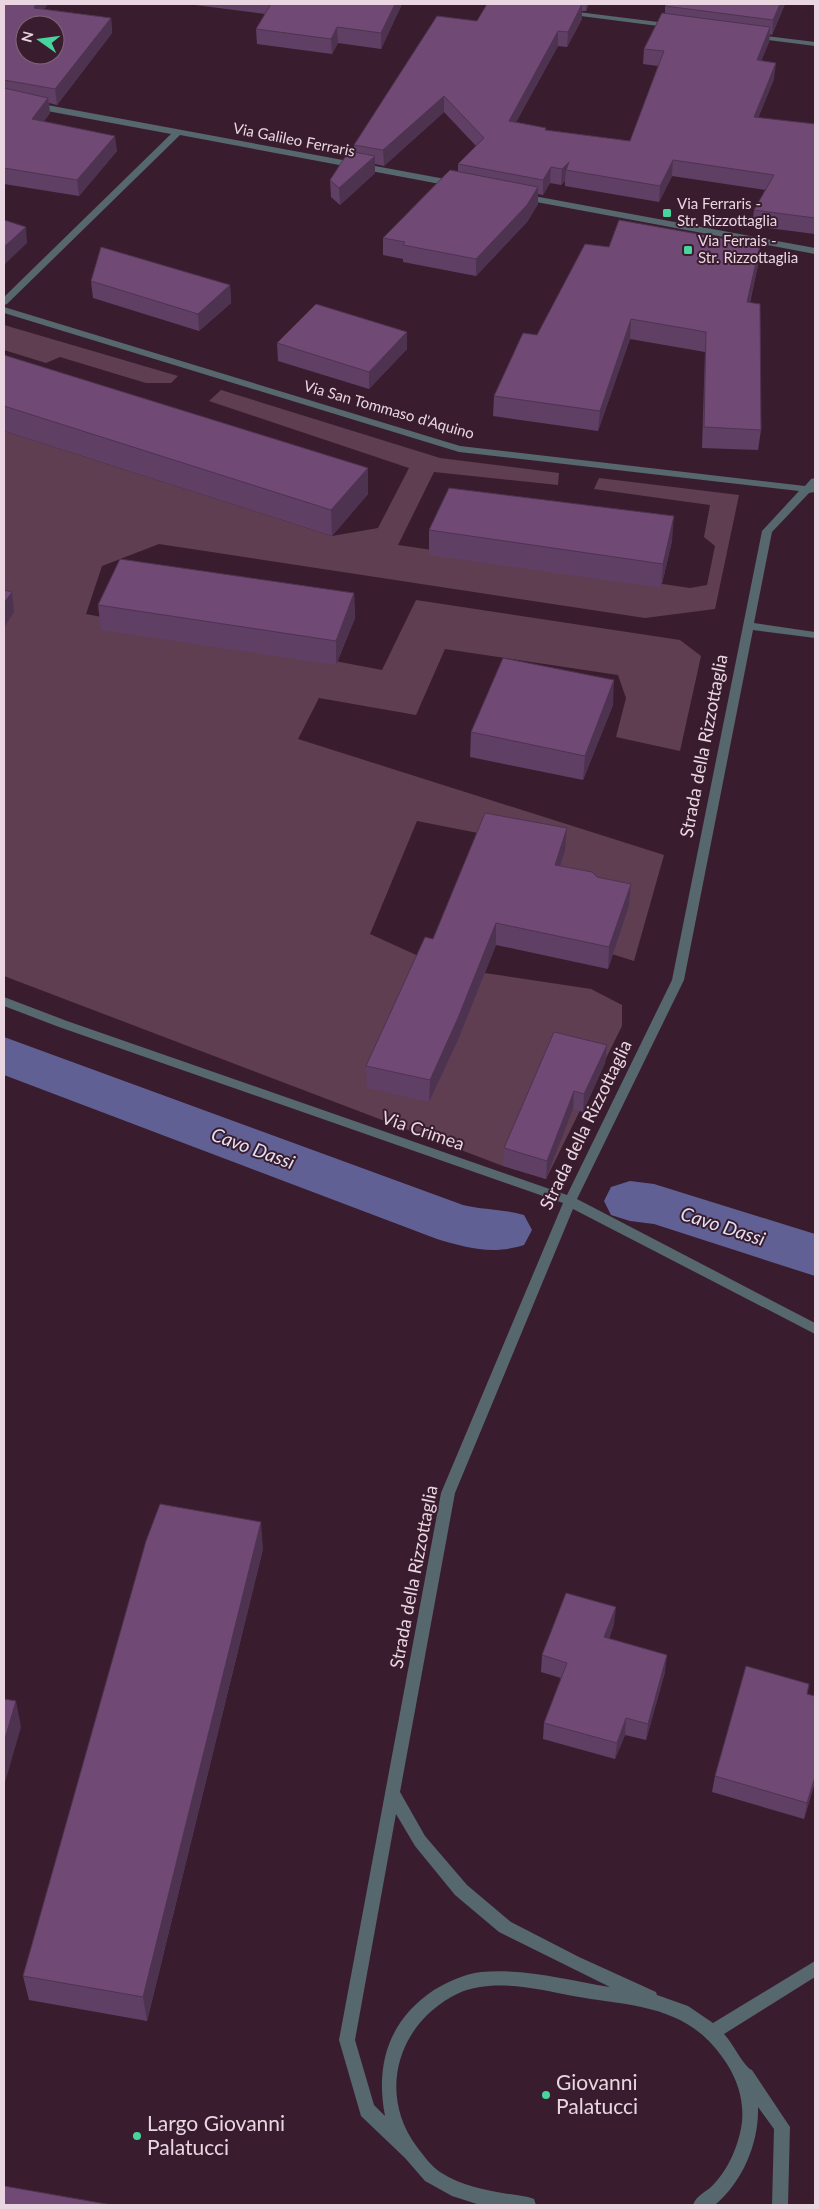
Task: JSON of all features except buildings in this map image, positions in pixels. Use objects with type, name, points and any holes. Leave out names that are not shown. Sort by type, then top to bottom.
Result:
[{"type":"street","points":[[553,11],[680,27]]},
{"type":"street","points":[[747,35],[815,44]]},
{"type":"street","name":"Via Galileo Ferraris","points":[[4,100],[461,185]]},
{"type":"street","points":[[4,302],[178,132]]},
{"type":"street","points":[[510,194],[815,251]]},
{"type":"street","name":"Via San Tommaso d'Aquino","points":[[4,310],[459,449],[812,487]]},
{"type":"street","name":"Strada della Rizzottaglia","points":[[528,2205],[469,2196],[434,2178],[367,2110],[347,2040],[394,1795],[448,1493],[570,1201],[678,980],[767,531],[812,487]]},
{"type":"street","points":[[748,626],[815,635]]},
{"type":"street","name":"Via Crimea","points":[[4,1001],[72,1027],[570,1201],[815,1329]]},
{"type":"street","points":[[394,1795],[420,1841],[461,1890],[505,1927],[573,1962],[682,2011],[712,2032],[736,2062],[782,2127],[780,2205]]},
{"type":"street","points":[[712,2032],[815,1968]]},
{"type":"street","points":[[408,2151],[391,2117],[387,2080],[395,2045],[415,2014],[444,1992],[478,1980],[515,1980],[647,2001],[682,2011]]},
{"type":"street","points":[[702,2205],[716,2196],[738,2167],[749,2133],[749,2096],[736,2062]]},
{"type":"shaded area","points":[[4,325],[178,376],[171,383],[146,383],[60,357],[46,363],[4,350]]},
{"type":"shaded area","points":[[221,390],[440,458],[559,473],[558,485],[434,472],[398,545],[690,588],[707,585],[715,546],[704,537],[710,505],[594,489],[599,478],[739,495],[715,609],[645,618],[159,544],[102,566],[86,614],[382,670],[416,600],[680,640],[701,656],[680,751],[616,737],[626,698],[618,675],[445,649],[416,715],[319,698],[298,739],[664,855],[634,961],[590,947],[554,887],[565,850],[417,821],[370,934],[425,959],[485,973],[591,989],[622,1005],[622,1026],[546,1179],[503,1166],[4,976],[4,431],[332,536],[378,528],[409,468],[209,401]]},
{"type":"waterway","name":"Cavo Dassi","points":[[4,1055],[456,1224],[478,1229],[505,1230]]},
{"type":"waterway","name":"Cavo Dassi","points":[[630,1201],[654,1204],[815,1255]]},
{"type":"place","name":"Via Ferraris - Str. Rizzottaglia","points":[[667,213]]},
{"type":"place","name":"Via Ferrais - Str. Rizzottaglia","points":[[688,250]]},
{"type":"place","name":"Giovanni Palatucci","points":[[546,2095]]},
{"type":"place","name":"Largo Giovanni Palatucci","points":[[137,2136]]}]
